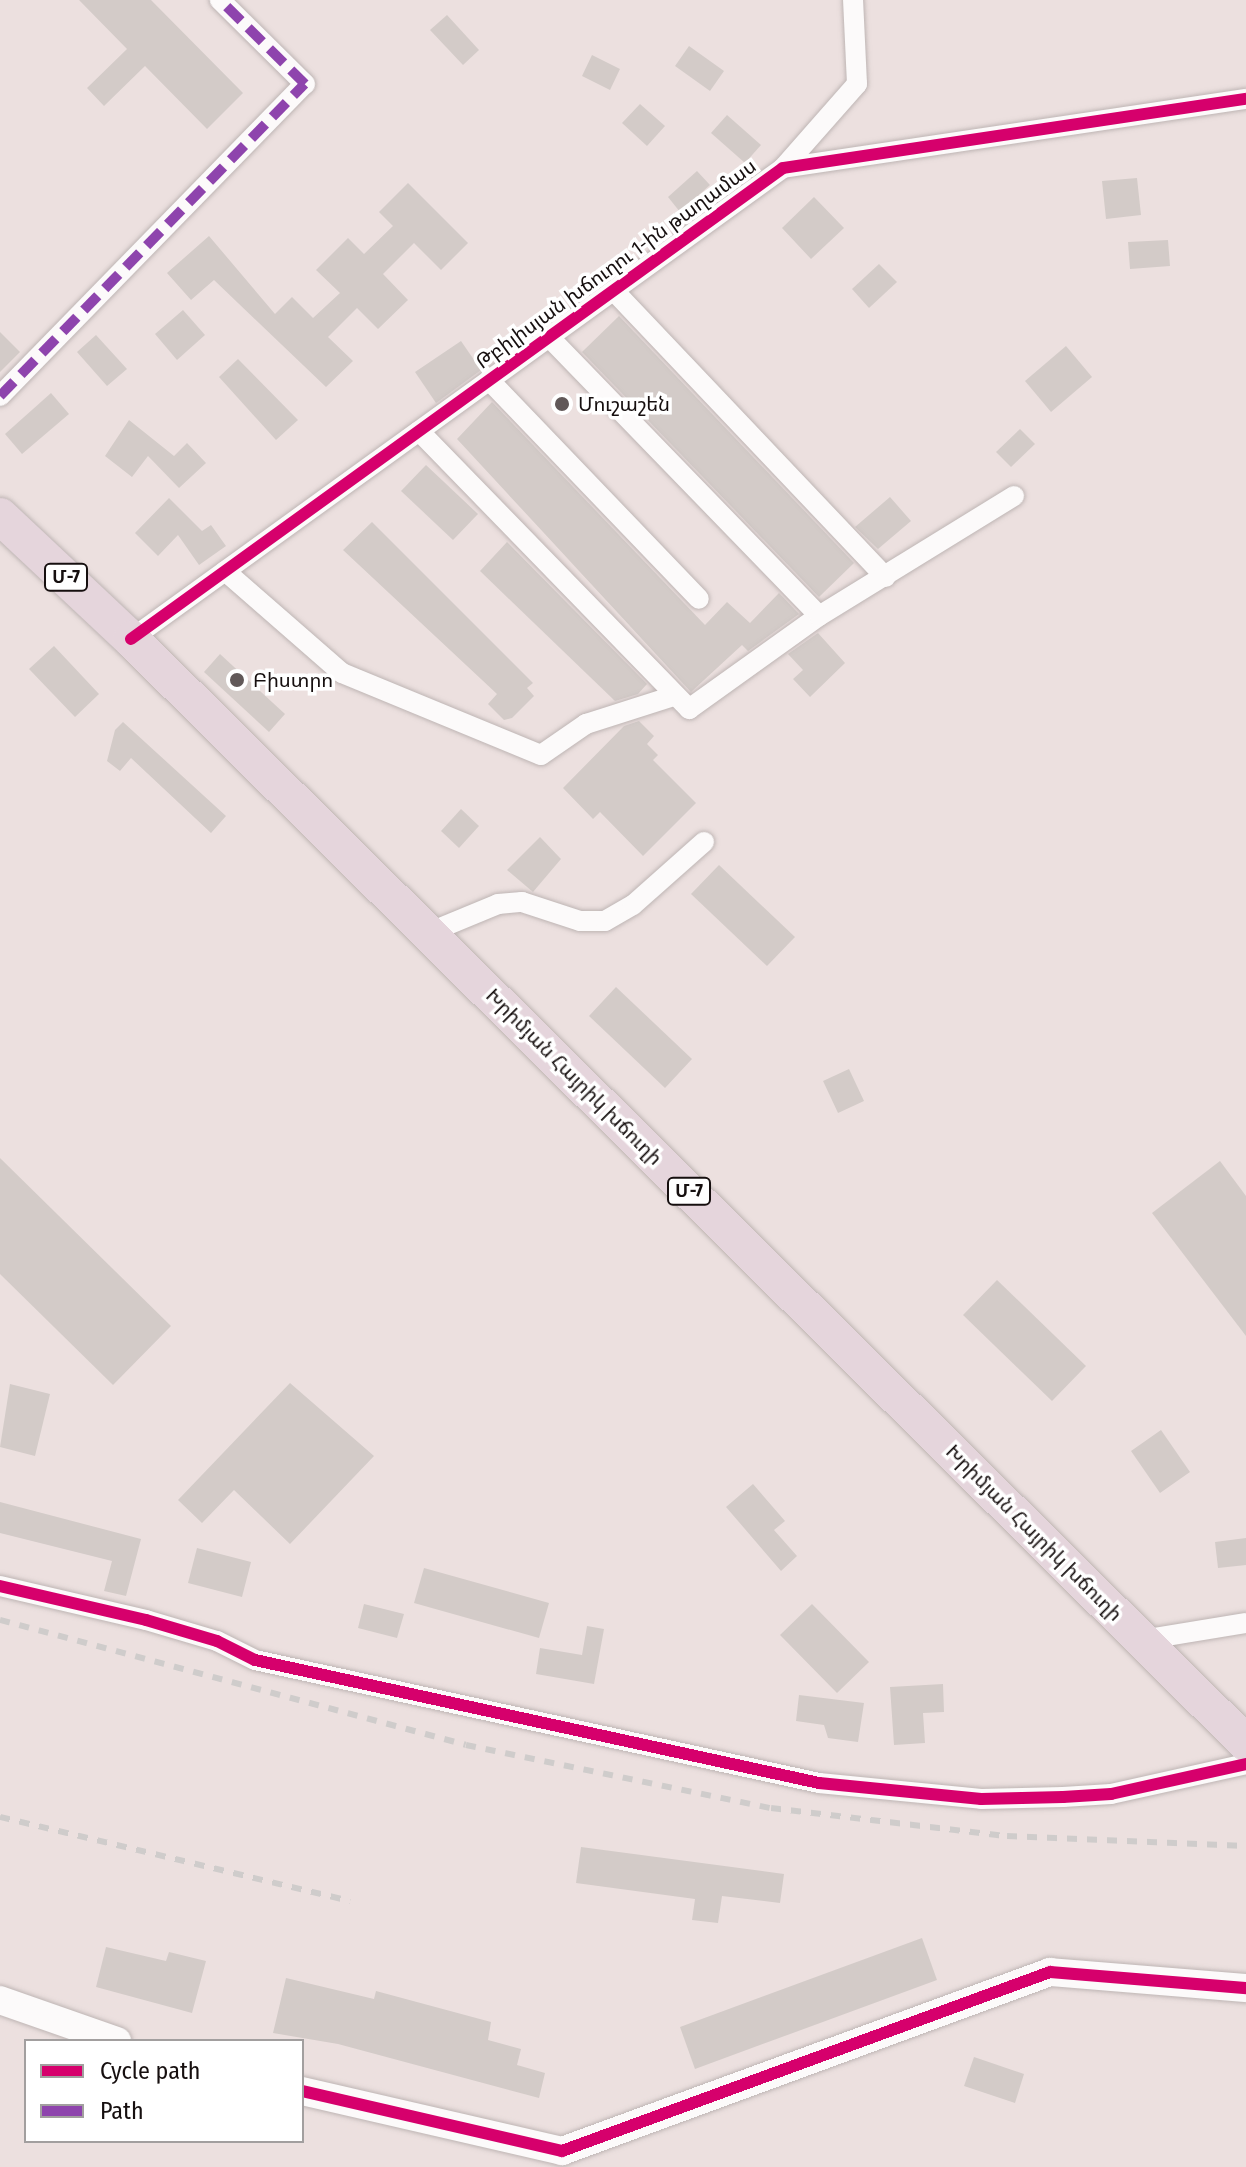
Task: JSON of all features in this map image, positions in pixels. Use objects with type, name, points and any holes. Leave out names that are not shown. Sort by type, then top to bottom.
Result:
[{"type":"highway","name":"Խրիմյան Հայրիկ խճուղի","points":[[0,516],[131,639],[1246,1743]]},
{"type":"street","points":[[0,396],[305,84],[220,0]]},
{"type":"street","points":[[783,168],[857,84],[853,0]]},
{"type":"street","name":"Թբիլիսյան խճուղու 1-ին թաղամաս","points":[[131,639],[783,168],[1246,99]]},
{"type":"street","points":[[615,292],[885,577]]},
{"type":"street","points":[[549,337],[819,616]]},
{"type":"street","points":[[489,380],[699,599]]},
{"type":"street","points":[[419,431],[689,709],[819,616],[1014,496]]},
{"type":"street","points":[[225,571],[342,673],[541,755],[586,724],[674,696]]},
{"type":"street","points":[[428,933],[498,904],[522,902],[580,921],[605,921],[633,905],[704,842]]},
{"type":"street","points":[[0,1586],[146,1620],[217,1641],[255,1660],[819,1783],[981,1799],[1063,1797],[1111,1794],[1246,1764]]},
{"type":"street","points":[[1142,1640],[1246,1623]]},
{"type":"street","points":[[304,2091],[562,2151],[1050,1972],[1246,1988]]},
{"type":"street","points":[[0,2000],[111,2039]]},
{"type":"building","points":[[79,0],[151,0],[243,93],[207,129],[145,66],[104,106],[87,88],[127,49]]},
{"type":"building","points":[[447,15],[479,50],[463,65],[430,30]]},
{"type":"building","points":[[689,46],[724,71],[710,91],[675,66]]},
{"type":"building","points":[[592,55],[620,69],[610,90],[582,76]]},
{"type":"building","points":[[640,104],[665,126],[647,146],[622,123]]},
{"type":"building","points":[[727,115],[761,145],[745,163],[711,133]]},
{"type":"building","points":[[697,171],[710,185],[680,212],[668,197]]},
{"type":"building","points":[[1137,178],[1141,215],[1106,219],[1102,181]]},
{"type":"building","points":[[408,183],[468,243],[441,270],[414,243],[383,274],[408,300],[378,329],[357,308],[328,337],[353,361],[326,387],[214,280],[191,300],[167,273],[209,236],[275,314],[292,297],[313,318],[340,293],[316,270],[348,238],[364,254],[393,226],[379,212]]},
{"type":"building","points":[[814,197],[844,228],[811,259],[782,228]]},
{"type":"building","points":[[1168,240],[1170,266],[1130,269],[1128,242]]},
{"type":"building","points":[[879,264],[897,282],[869,308],[852,289]]},
{"type":"building","points":[[183,310],[205,335],[177,360],[155,334]]},
{"type":"building","points":[[619,316],[854,563],[819,597],[582,352]]},
{"type":"building","points":[[0,332],[20,352],[0,372]]},
{"type":"building","points":[[96,335],[127,369],[107,386],[77,352]]},
{"type":"building","points":[[461,341],[481,370],[436,403],[415,372]]},
{"type":"building","points":[[1066,346],[1092,377],[1051,412],[1025,381]]},
{"type":"building","points":[[238,359],[298,420],[276,440],[219,377]]},
{"type":"building","points":[[51,393],[69,414],[22,454],[5,434]]},
{"type":"building","points":[[492,402],[705,625],[727,602],[750,623],[779,593],[799,614],[748,651],[742,645],[691,692],[457,439]]},
{"type":"building","points":[[129,420],[174,456],[187,443],[206,463],[179,488],[148,456],[132,477],[105,456]]},
{"type":"building","points":[[1020,429],[1035,444],[1011,467],[996,452]]},
{"type":"building","points":[[426,465],[478,514],[453,540],[401,491]]},
{"type":"building","points":[[890,497],[911,521],[878,549],[855,527]]},
{"type":"building","points":[[169,498],[202,531],[211,525],[226,546],[199,565],[178,535],[158,556],[135,533]]},
{"type":"building","points":[[372,522],[533,683],[527,688],[534,696],[512,718],[504,720],[488,704],[497,694],[343,550]]},
{"type":"building","points":[[507,542],[647,684],[638,694],[615,701],[480,571]]},
{"type":"building","points":[[818,633],[845,663],[810,697],[793,679],[803,670],[788,654]]},
{"type":"building","points":[[54,646],[99,694],[75,717],[29,669]]},
{"type":"building","points":[[220,654],[285,714],[269,732],[204,672]]},
{"type":"building","points":[[639,721],[654,736],[647,744],[658,755],[653,760],[696,803],[643,856],[600,812],[593,819],[563,788],[624,726]]},
{"type":"building","points":[[123,722],[226,816],[211,833],[131,758],[120,771],[107,761],[115,730]]},
{"type":"building","points":[[461,809],[479,826],[459,848],[441,831]]},
{"type":"building","points":[[540,837],[561,859],[533,892],[507,870]]},
{"type":"building","points":[[719,865],[795,937],[767,966],[691,894]]},
{"type":"building","points":[[616,987],[692,1059],[665,1088],[589,1016]]},
{"type":"building","points":[[849,1069],[864,1101],[838,1113],[823,1081]]},
{"type":"building","points":[[0,1158],[171,1326],[113,1385],[0,1274]]},
{"type":"building","points":[[1220,1161],[1246,1196],[1246,1336],[1152,1213]]},
{"type":"building","points":[[997,1280],[1086,1366],[1052,1401],[963,1315]]},
{"type":"building","points":[[290,1383],[374,1456],[290,1544],[234,1490],[202,1523],[178,1500]]},
{"type":"building","points":[[10,1384],[50,1394],[35,1456],[0,1447]]},
{"type":"building","points":[[1161,1430],[1190,1472],[1160,1493],[1131,1451]]},
{"type":"building","points":[[753,1484],[785,1521],[774,1530],[797,1556],[781,1571],[726,1507]]},
{"type":"building","points":[[0,1502],[141,1539],[126,1596],[104,1591],[112,1561],[0,1533]]},
{"type":"building","points":[[1246,1538],[1246,1565],[1218,1568],[1215,1542]]},
{"type":"building","points":[[197,1548],[251,1562],[242,1597],[188,1583]]},
{"type":"building","points":[[424,1568],[549,1603],[539,1638],[414,1603]]},
{"type":"building","points":[[364,1604],[404,1614],[397,1638],[358,1628]]},
{"type":"building","points":[[812,1604],[869,1662],[837,1693],[780,1635]]},
{"type":"building","points":[[587,1626],[604,1629],[594,1684],[536,1674],[540,1648],[582,1655]]},
{"type":"building","points":[[943,1684],[944,1712],[923,1713],[925,1743],[894,1745],[890,1687]]},
{"type":"building","points":[[799,1695],[864,1703],[858,1742],[828,1738],[824,1725],[796,1721]]},
{"type":"building","points":[[581,1847],[784,1874],[780,1903],[722,1896],[718,1923],[692,1920],[695,1899],[576,1883]]},
{"type":"building","points":[[922,1938],[937,1980],[695,2069],[680,2027]]},
{"type":"building","points":[[106,1947],[166,1961],[169,1952],[206,1961],[192,2013],[96,1987]]},
{"type":"building","points":[[286,1978],[374,1999],[376,1991],[491,2022],[488,2040],[521,2049],[517,2065],[545,2073],[539,2098],[338,2044],[273,2033]]},
{"type":"building","points":[[974,2057],[1024,2074],[1015,2103],[964,2086]]},
{"type":"railway","points":[[0,1620],[466,1745],[771,1808],[1007,1836],[1246,1846]]},
{"type":"railway","points":[[0,1817],[350,1901]]},
{"type":"marked path","points":[[0,396],[305,84],[220,0]]},
{"type":"cycle path","points":[[131,639],[783,168],[1246,99]]},
{"type":"cycle path","points":[[0,1586],[146,1620],[217,1641],[255,1660],[819,1783],[981,1799],[1063,1797],[1111,1794],[1246,1764]]},
{"type":"cycle path","points":[[304,2091],[562,2151],[1050,1972],[1246,1988]]},
{"type":"place","name":"Մուշաշեն","points":[[562,404]]},
{"type":"place","name":"Բիստրո","points":[[237,680]]}]
